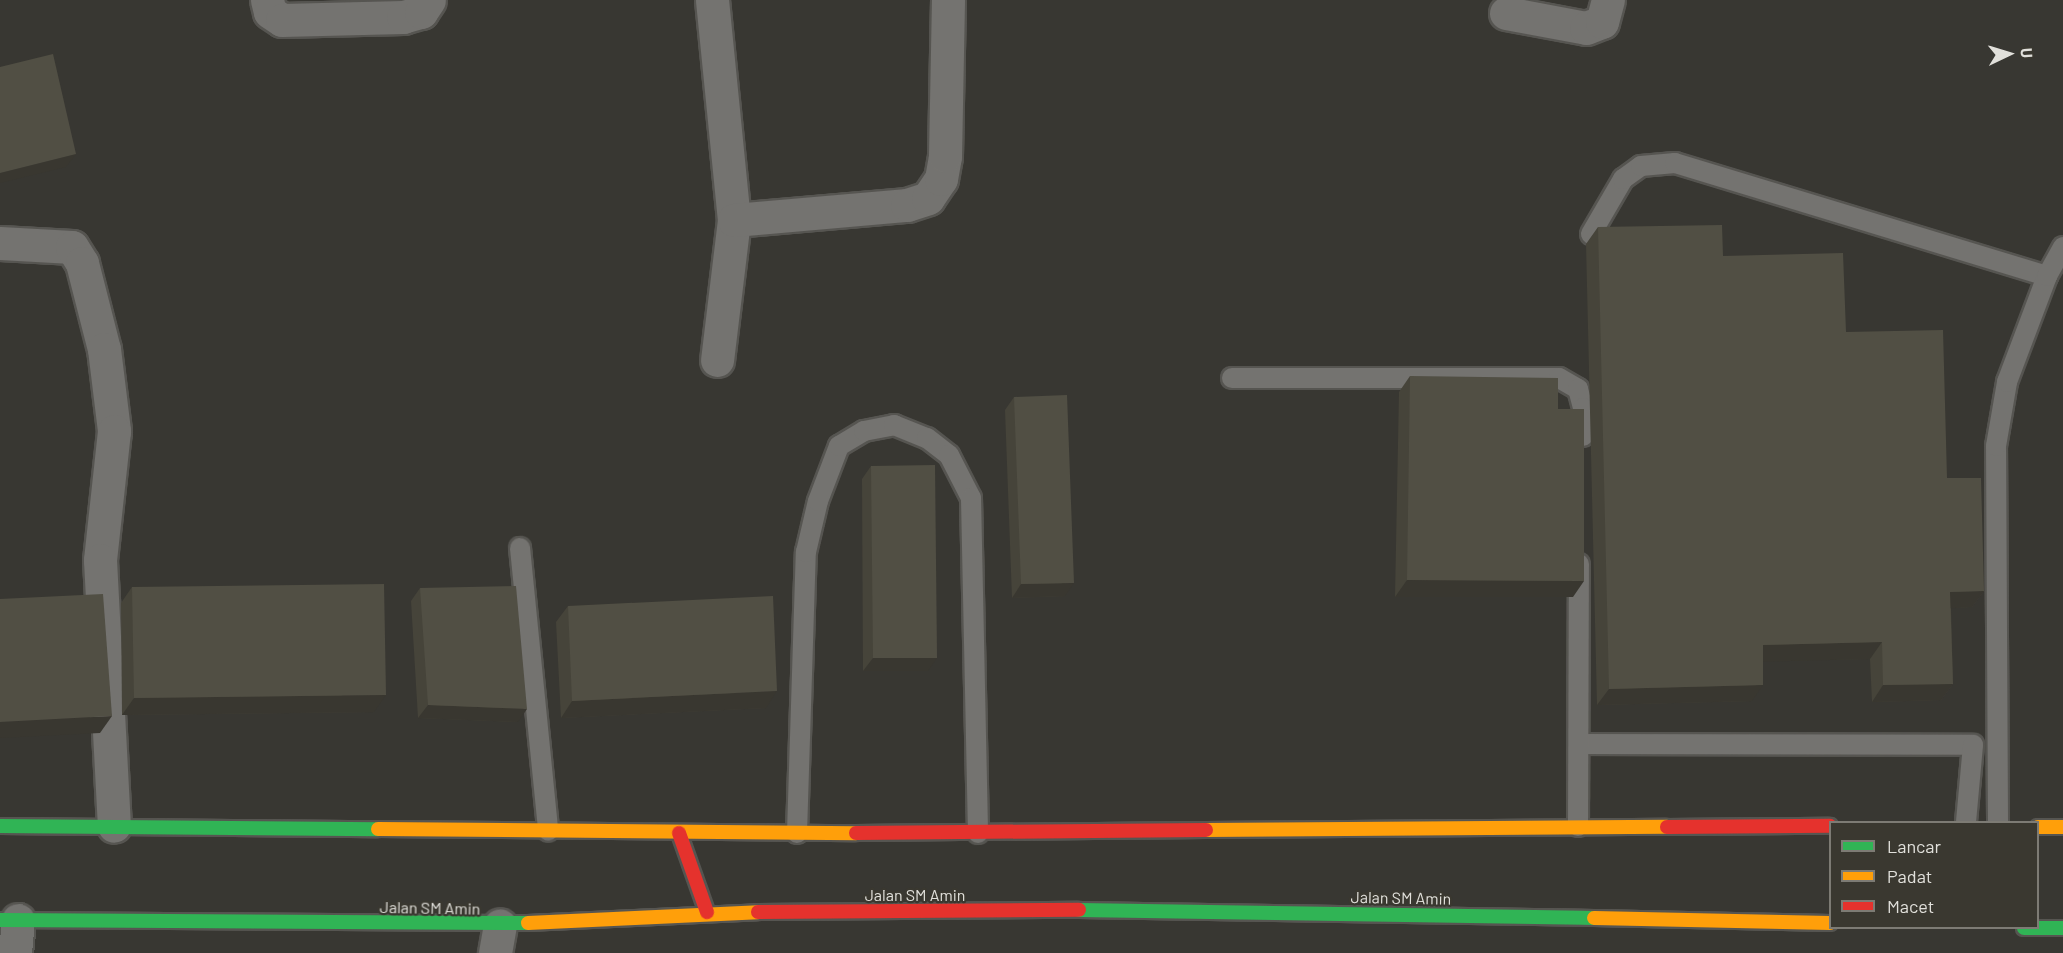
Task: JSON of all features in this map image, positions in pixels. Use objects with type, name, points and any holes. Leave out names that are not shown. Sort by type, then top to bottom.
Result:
[{"type":"main road","points":[[0,826],[679,833],[978,833],[1578,826],[1829,826]]},
{"type":"main road","points":[[2039,827],[2063,827]]},
{"type":"main road","points":[[679,833],[707,912]]},
{"type":"main road","name":"Jalan SM Amin","points":[[9,920],[498,939],[707,912],[1192,910],[1829,923]]},
{"type":"main road","points":[[2039,927],[2063,928]]},
{"type":"street","points":[[267,0],[270,12],[282,20],[403,18],[421,12],[429,0]]},
{"type":"street","points":[[712,0],[734,220],[717,360]]},
{"type":"street","points":[[734,220],[907,206],[928,198],[941,179],[945,156],[948,0]]},
{"type":"street","points":[[1506,14],[1586,28],[1602,22],[1608,0]]},
{"type":"street","points":[[0,243],[72,247],[82,262],[104,349],[114,431],[100,560],[114,826]]},
{"type":"street","points":[[9,920],[15,953]]},
{"type":"lane","points":[[1591,234],[1623,179],[1641,166],[1676,164],[2047,276]]},
{"type":"lane","points":[[1998,821],[1996,446],[2007,382],[2047,276],[2063,247]]},
{"type":"lane","points":[[1232,378],[1559,378],[1578,389],[1583,408],[1582,455]]},
{"type":"lane","points":[[797,833],[806,552],[839,446],[864,431],[894,425],[927,438],[949,454],[971,498],[978,833]]},
{"type":"lane","points":[[519,548],[548,831]]},
{"type":"lane","points":[[1578,826],[1580,549]]},
{"type":"lane","points":[[1580,744],[1973,745],[1966,821]]},
{"type":"building","points":[[53,54],[76,154],[0,173],[0,67]]},
{"type":"building","points":[[1722,225],[1723,256],[1843,253],[1846,332],[1943,330],[1947,478],[1981,478],[1984,591],[1950,592],[1953,684],[1883,685],[1882,642],[1763,645],[1763,685],[1609,689],[1598,227]]},
{"type":"building","points":[[1410,376],[1558,378],[1558,409],[1584,409],[1584,581],[1407,580]]},
{"type":"building","points":[[1067,395],[1074,583],[1021,584],[1014,397]]},
{"type":"building","points":[[935,465],[937,658],[873,658],[871,466]]},
{"type":"building","points":[[384,584],[386,695],[134,698],[132,587]]},
{"type":"building","points":[[516,586],[527,709],[428,705],[420,588]]},
{"type":"building","points":[[103,594],[112,716],[0,722],[0,599]]},
{"type":"building","points":[[773,596],[777,691],[572,701],[568,606]]},
{"type":"traffic: fast","points":[[0,826],[378,829]]},
{"type":"traffic: fast","points":[[1079,910],[1594,918]]},
{"type":"traffic: fast","points":[[0,920],[528,923]]},
{"type":"traffic: fast","points":[[2039,928],[2063,928]]},
{"type":"traffic: slow","points":[[1206,830],[1667,827]]},
{"type":"traffic: slow","points":[[2039,827],[2063,827]]},
{"type":"traffic: slow","points":[[378,829],[856,833]]},
{"type":"traffic: slow","points":[[528,923],[758,912]]},
{"type":"traffic: slow","points":[[1594,918],[1829,923]]},
{"type":"traffic: jam","points":[[1667,827],[1829,826]]},
{"type":"traffic: jam","points":[[856,833],[1206,830]]},
{"type":"traffic: jam","points":[[679,833],[707,912]]},
{"type":"traffic: jam","points":[[758,912],[1079,910]]}]
